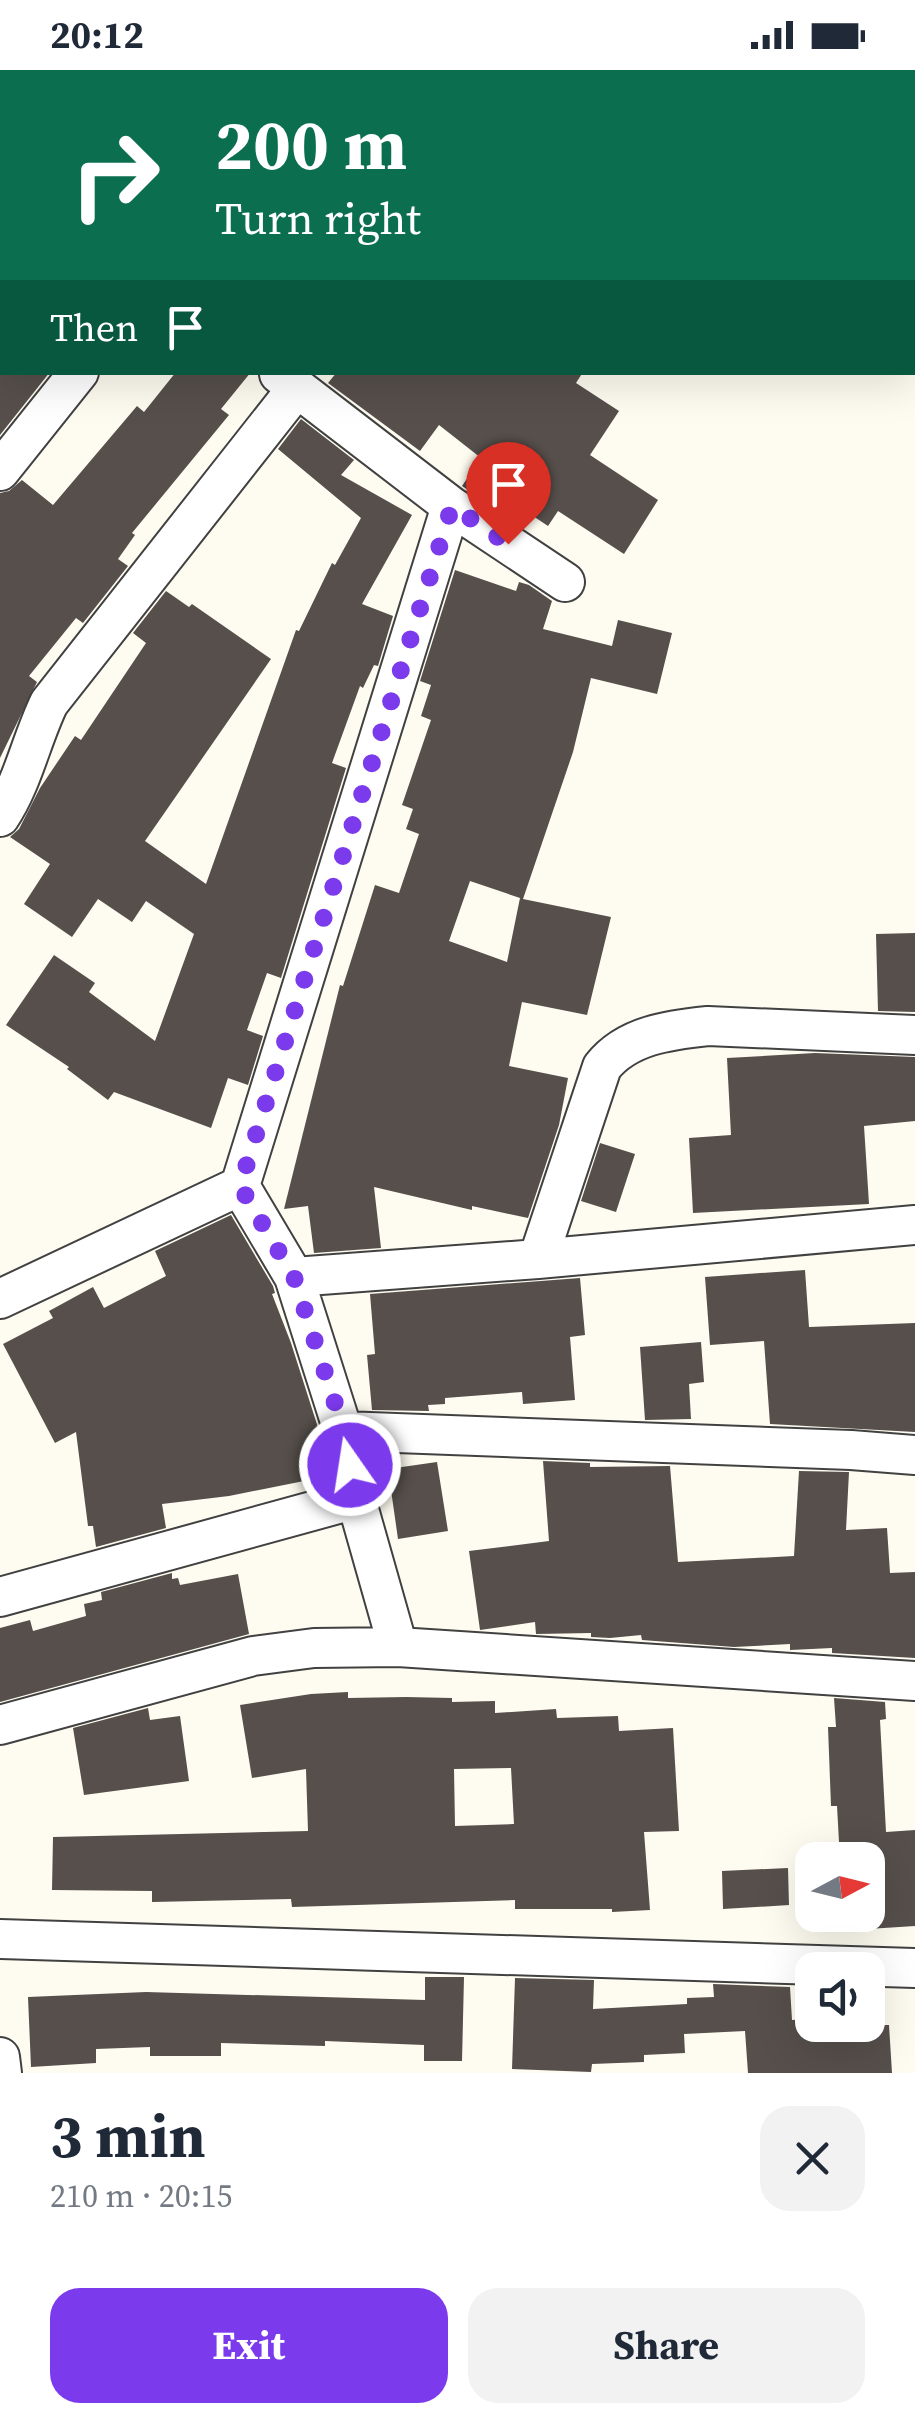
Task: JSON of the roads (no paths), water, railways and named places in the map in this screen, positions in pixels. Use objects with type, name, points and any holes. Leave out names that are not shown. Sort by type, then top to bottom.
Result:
[{"type":"street","points":[[0,471],[77,375]]},
{"type":"street","points":[[0,817],[20,778],[30,742],[49,702],[287,380],[452,506],[565,582]]},
{"type":"street","points":[[0,1298],[240,1186],[452,506]]},
{"type":"street","points":[[538,1259],[602,1066],[626,1044],[678,1029],[708,1026],[915,1035]]},
{"type":"street","points":[[240,1186],[294,1277],[344,1431],[356,1498],[398,1647]]},
{"type":"street","points":[[294,1277],[915,1224]]},
{"type":"street","points":[[344,1431],[915,1455]]},
{"type":"street","points":[[0,1596],[356,1498]]},
{"type":"street","points":[[0,1725],[253,1656],[314,1648],[398,1647],[915,1681]]},
{"type":"street","points":[[0,1940],[915,1968]]},
{"type":"street","points":[[0,2058],[2,2073]]}]
